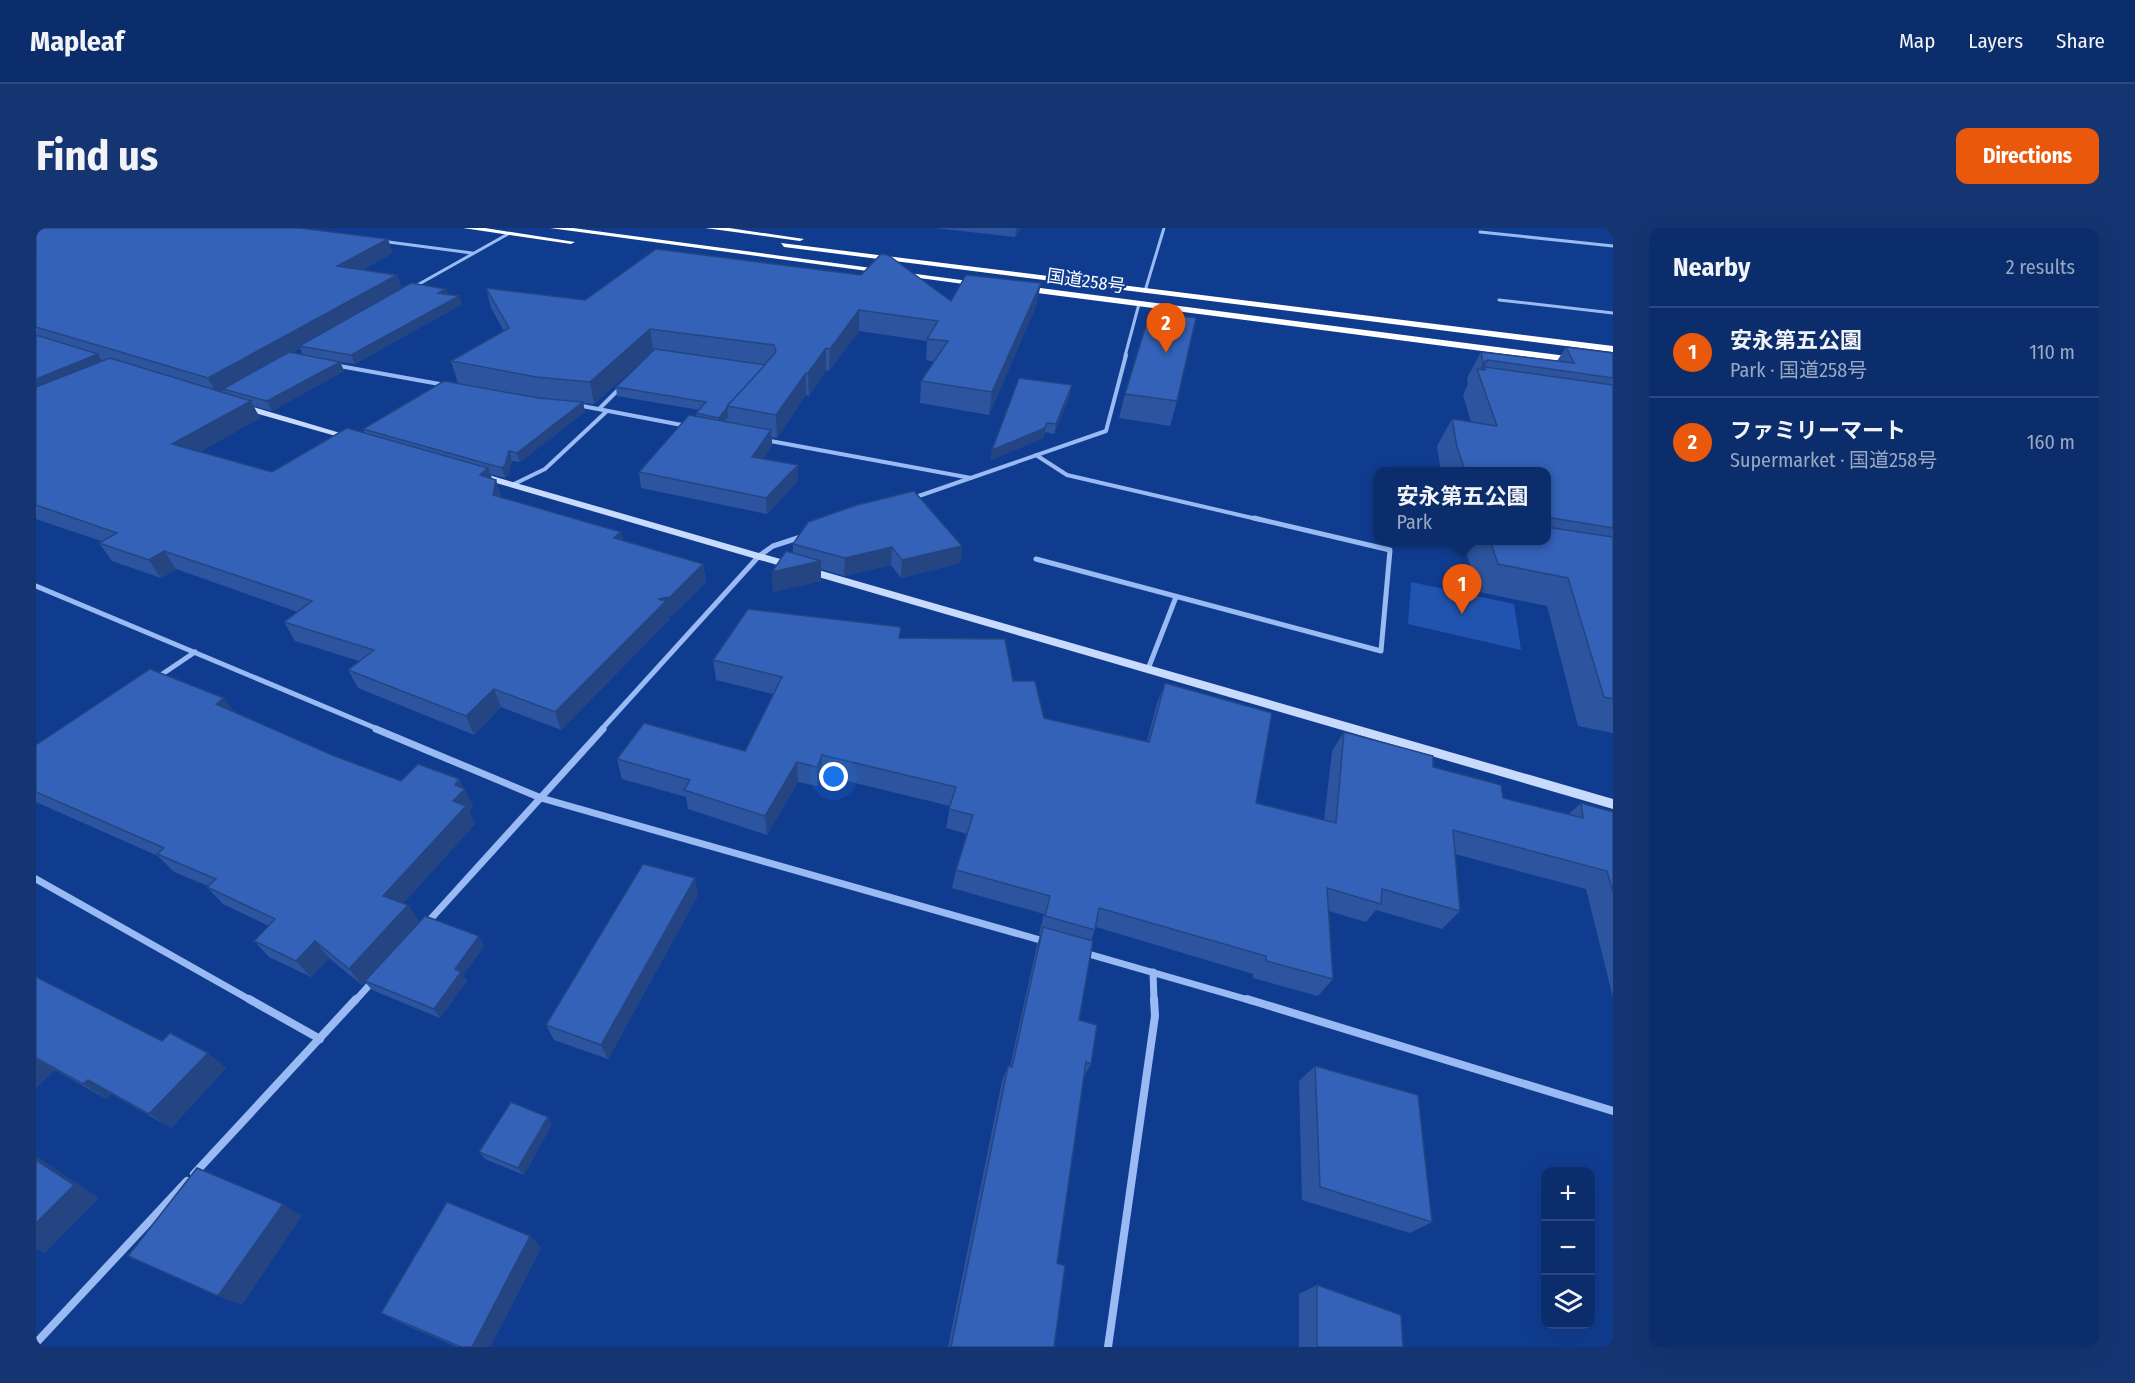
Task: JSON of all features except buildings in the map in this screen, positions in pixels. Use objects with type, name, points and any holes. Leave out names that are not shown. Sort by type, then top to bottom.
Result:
[{"type":"highway","points":[[467,228],[580,243]]},
{"type":"highway","name":"国道258号","points":[[554,228],[1613,365]]},
{"type":"highway","points":[[709,228],[865,247],[954,265]]},
{"type":"highway","name":"国道258号","points":[[699,235],[1613,349]]},
{"type":"highway","points":[[734,262],[841,265]]},
{"type":"street","points":[[1144,291],[1164,228]]},
{"type":"street","points":[[1480,232],[1613,246]]},
{"type":"street","points":[[402,294],[508,234]]},
{"type":"street","points":[[381,241],[472,253]]},
{"type":"street","points":[[1499,300],[1613,314]]},
{"type":"street","points":[[905,501],[1106,431],[1139,304]]},
{"type":"street","points":[[326,363],[451,386]]},
{"type":"street","points":[[599,409],[623,385]]},
{"type":"street","points":[[227,403],[363,441]]},
{"type":"street","points":[[570,404],[698,428]]},
{"type":"street","points":[[512,485],[545,469],[606,411]]},
{"type":"street","points":[[755,438],[971,478]]},
{"type":"street","points":[[1036,456],[1067,475],[1390,550],[1381,651],[1036,559]]},
{"type":"street","points":[[466,472],[1613,804]]},
{"type":"street","points":[[423,927],[759,556],[773,546],[817,531]]},
{"type":"street","points":[[36,586],[542,798],[1060,946]]},
{"type":"street","points":[[1148,669],[1176,597]]},
{"type":"street","points":[[155,679],[195,652]]},
{"type":"street","points":[[36,879],[320,1039]]},
{"type":"street","points":[[1072,949],[1338,1025],[1613,1111]]},
{"type":"street","points":[[1108,1347],[1155,1016],[1153,972]]},
{"type":"street","points":[[36,1343],[375,979]]},
{"type":"shaded area","points":[[1411,582],[1514,604],[1521,650],[1408,624]]},
{"type":"place","name":"ファミリーマート","points":[[1166,353]]},
{"type":"place","name":"安永第五公園","points":[[1462,614]]}]
